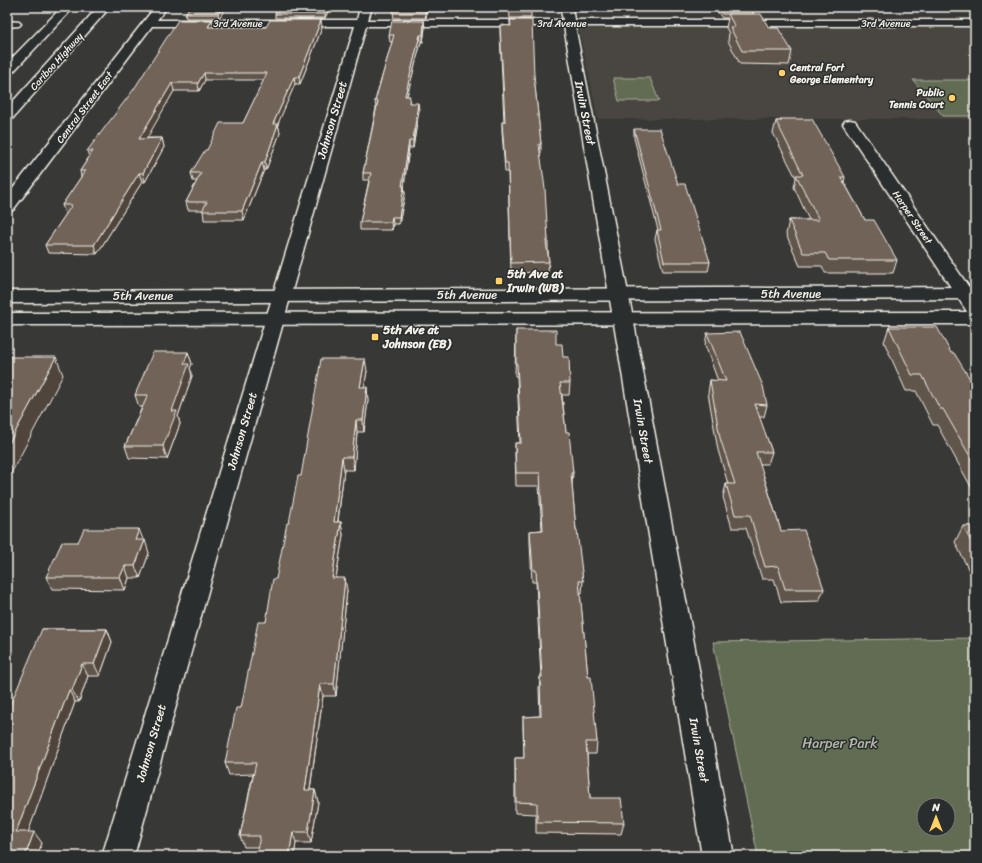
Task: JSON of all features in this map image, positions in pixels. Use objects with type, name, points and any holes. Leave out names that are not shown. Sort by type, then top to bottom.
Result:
[{"type":"main road","points":[[7,70],[68,7]]},
{"type":"main road","name":"Cariboo Highway","points":[[7,116],[104,7]]},
{"type":"main road","name":"Central Street East","points":[[7,207],[161,7]]},
{"type":"main road","name":"Johnson Street","points":[[118,856],[360,23],[366,7]]},
{"type":"main road","points":[[775,12],[782,23]]},
{"type":"main road","name":"3rd Avenue","points":[[148,23],[360,23],[567,15],[782,23],[975,23]]},
{"type":"main road","name":"Irwin Street","points":[[567,15],[623,318],[718,856]]},
{"type":"main road","name":"Harper Street","points":[[850,124],[970,293],[975,310]]},
{"type":"main road","name":"5th Avenue","points":[[7,319],[618,294],[970,293]]},
{"type":"main road","name":"5th Avenue","points":[[7,297],[623,318],[975,318]]},
{"type":"shaded area","name":"Central Fort George Elementary","points":[[578,26],[975,27],[975,119],[598,119]]},
{"type":"green space","points":[[613,78],[650,78],[659,101],[619,101]]},
{"type":"green space","name":"Public Tennis Court","points":[[913,80],[975,80],[975,116],[943,116]]},
{"type":"green space","name":"Harper Park","points":[[975,638],[975,856],[758,856],[713,642]]},
{"type":"building","points":[[190,7],[223,7],[218,14],[185,14]]},
{"type":"building","points":[[278,7],[327,7],[325,14],[275,14]]},
{"type":"building","points":[[395,7],[426,7],[425,13],[393,13]]},
{"type":"building","points":[[509,7],[531,7],[531,12],[510,12]]},
{"type":"building","points":[[719,7],[749,7],[754,14],[722,14]]},
{"type":"building","points":[[728,14],[761,14],[769,28],[778,28],[792,51],[742,51],[730,27],[735,27]]},
{"type":"building","points":[[178,20],[212,20],[208,27],[266,27],[270,20],[321,20],[299,77],[294,77],[273,124],[278,124],[265,162],[262,162],[242,211],[202,211],[207,202],[186,202],[201,173],[191,173],[205,150],[207,150],[220,123],[243,123],[267,73],[204,73],[198,83],[172,83],[139,139],[162,138],[143,173],[139,173],[94,245],[45,245],[72,205],[62,205],[85,171],[80,171],[93,151],[87,151],[134,89]]},
{"type":"building","points":[[510,20],[532,20],[534,76],[541,144],[539,144],[545,189],[548,241],[546,241],[549,262],[511,263],[508,163],[505,163],[502,122],[505,122],[500,25],[511,26]]},
{"type":"building","points":[[392,21],[424,21],[423,35],[420,35],[405,96],[410,96],[409,103],[418,103],[413,141],[409,141],[399,217],[392,217],[391,222],[360,222],[371,173],[363,173],[378,101],[375,101],[394,35],[389,35]]},
{"type":"building","points":[[781,119],[812,119],[845,177],[841,177],[865,220],[874,220],[897,260],[829,260],[825,253],[803,253],[789,220],[819,220],[796,175],[803,175],[776,121],[782,121]]},
{"type":"building","points":[[634,129],[660,129],[678,184],[685,184],[710,262],[664,262],[657,230],[661,230]]},
{"type":"building","points":[[889,327],[937,327],[951,353],[954,353],[975,387],[975,465],[943,409],[940,409],[922,375],[912,375]]},
{"type":"building","points":[[516,330],[556,330],[556,344],[562,344],[563,357],[569,357],[570,383],[560,383],[566,432],[569,432],[576,530],[583,581],[579,581],[588,677],[591,677],[597,742],[586,742],[590,798],[621,798],[624,823],[537,822],[537,803],[516,802],[515,758],[524,758],[523,717],[541,716],[540,677],[542,677],[536,570],[533,570],[530,531],[543,530],[540,473],[516,473],[515,443],[521,443],[516,364]]},
{"type":"building","points":[[740,332],[763,386],[767,405],[755,404],[772,452],[756,452],[781,531],[804,530],[824,589],[785,589],[778,566],[765,567],[750,515],[735,515],[726,484],[735,484],[720,438],[710,380],[726,381],[707,333]]},
{"type":"building","points":[[153,352],[188,352],[184,364],[189,364],[172,411],[177,411],[163,446],[125,446],[148,395],[135,395]]},
{"type":"building","points":[[7,357],[56,357],[7,447]]},
{"type":"building","points":[[321,359],[365,359],[360,387],[367,387],[363,420],[356,420],[352,457],[342,457],[334,522],[341,522],[332,578],[345,578],[334,684],[320,684],[305,790],[315,790],[308,832],[293,832],[289,856],[256,856],[260,836],[240,836],[256,763],[225,763],[236,708],[241,708],[258,622],[266,622],[273,579],[276,579],[298,476],[301,476]]},
{"type":"building","points":[[963,526],[975,526],[975,550]]},
{"type":"building","points":[[84,529],[139,529],[135,540],[145,540],[135,566],[125,566],[120,577],[46,577],[62,542],[78,542]]},
{"type":"building","points":[[42,629],[107,629],[94,664],[82,664],[72,690],[69,690],[16,832],[34,832],[25,856],[7,856],[7,713]]},
{"type":"place","name":"Central Fort George Elementary","points":[[782,73]]},
{"type":"place","name":"Public Tennis Court","points":[[952,98]]},
{"type":"place","name":"5th Ave at Irwin (WB)","points":[[499,281]]},
{"type":"place","name":"5th Ave at Johnson (EB)","points":[[375,337]]}]
